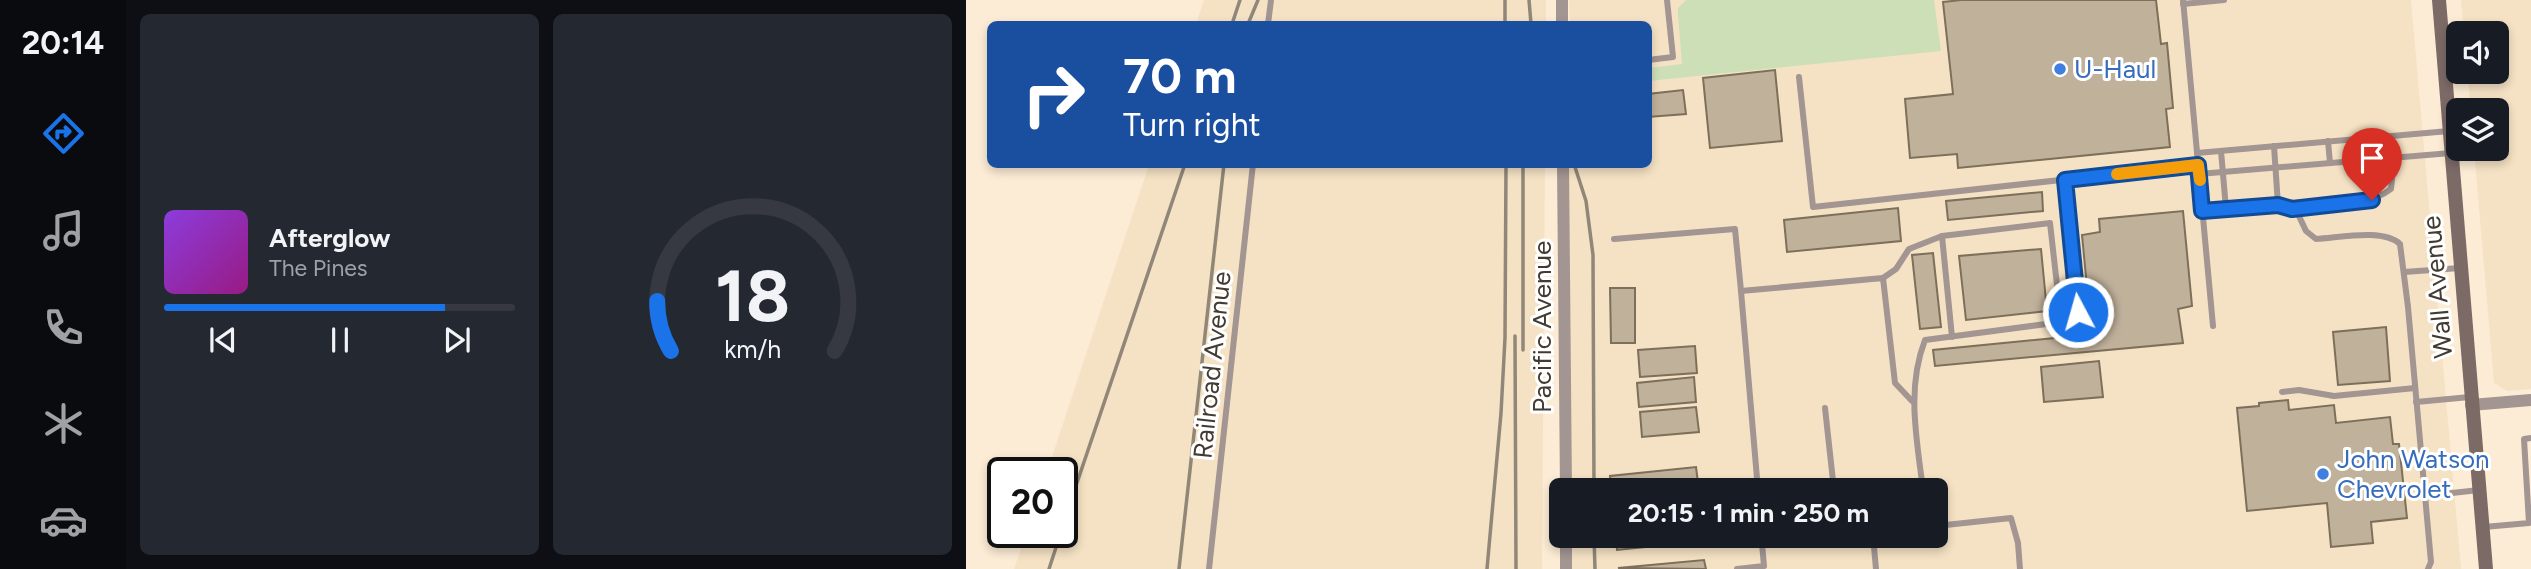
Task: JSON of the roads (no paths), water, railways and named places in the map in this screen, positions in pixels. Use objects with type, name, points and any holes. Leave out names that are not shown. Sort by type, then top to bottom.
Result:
[{"type":"main road","name":"Wall Avenue","points":[[2439,0],[2446,98]]},
{"type":"main road","name":"Wall Avenue","points":[[2452,161],[2486,569]]},
{"type":"street","points":[[1562,0],[1562,21]]},
{"type":"street","name":"Pacific Avenue","points":[[1563,168],[1566,478]]},
{"type":"street","points":[[2471,401],[2531,400]]},
{"type":"street","points":[[1566,548],[1566,569]]},
{"type":"lane","points":[[1268,21],[1271,0]]},
{"type":"lane","points":[[1652,60],[1672,57],[1667,0]]},
{"type":"lane","points":[[2213,326],[2183,2],[2224,0]]},
{"type":"lane","points":[[1799,77],[1813,207],[2198,165]]},
{"type":"lane","points":[[2197,153],[2446,131]]},
{"type":"lane","points":[[2328,141],[2330,163]]},
{"type":"lane","points":[[2274,146],[2278,205]]},
{"type":"lane","points":[[2221,151],[2225,209]]},
{"type":"lane","points":[[2199,174],[2446,153]]},
{"type":"lane","points":[[2202,211],[2278,205],[2292,209],[2372,200],[2391,189],[2394,158]]},
{"type":"lane","name":"Railroad Avenue","points":[[1209,569],[1253,168]]},
{"type":"lane","points":[[2065,180],[2078,312]]},
{"type":"lane","points":[[2292,209],[2298,214],[2306,231],[2316,239],[2382,234],[2393,237],[2400,243],[2431,562],[2428,569]]},
{"type":"lane","points":[[1741,291],[1883,278],[1896,270],[1909,249],[1942,236],[2050,223],[2060,312],[2054,323],[1925,340],[1919,356],[1912,401],[1922,478]]},
{"type":"lane","points":[[1614,239],[1735,229],[1757,478]]},
{"type":"lane","points":[[1942,236],[1952,337]]},
{"type":"lane","points":[[2404,272],[2460,268]]},
{"type":"lane","points":[[1883,278],[1895,383],[1912,401]]},
{"type":"lane","points":[[2282,392],[2299,390],[2334,396],[2415,388]]},
{"type":"lane","points":[[2416,402],[2471,401]]},
{"type":"lane","points":[[1825,408],[1833,478]]},
{"type":"lane","points":[[2482,527],[2530,523],[2524,439],[2531,438]]},
{"type":"lane","points":[[2425,496],[2479,491]]},
{"type":"lane","points":[[1948,525],[2011,518],[2018,542],[2020,569]]},
{"type":"lane","points":[[1737,569],[1764,566],[1762,548]]},
{"type":"lane","points":[[1874,548],[1876,569]]},
{"type":"railway","points":[[1233,21],[1240,0]]},
{"type":"railway","points":[[1249,21],[1258,0]]},
{"type":"railway","points":[[1505,0],[1505,21]]},
{"type":"railway","points":[[1529,0],[1531,21]]},
{"type":"railway","points":[[1078,480],[1184,168]]},
{"type":"railway","points":[[1179,569],[1224,168]]},
{"type":"railway","points":[[1487,569],[1505,338],[1506,168]]},
{"type":"railway","points":[[1523,168],[1523,350]]},
{"type":"railway","points":[[1575,168],[1586,201],[1593,255],[1594,478]]},
{"type":"railway","points":[[1515,336],[1516,569]]},
{"type":"railway","points":[[1049,569],[1056,548]]},
{"type":"railway","points":[[1594,548],[1595,569]]},
{"type":"place","name":"U-Haul","points":[[2060,69]]},
{"type":"place","name":"John Watson Chevrolet","points":[[2323,474]]}]
